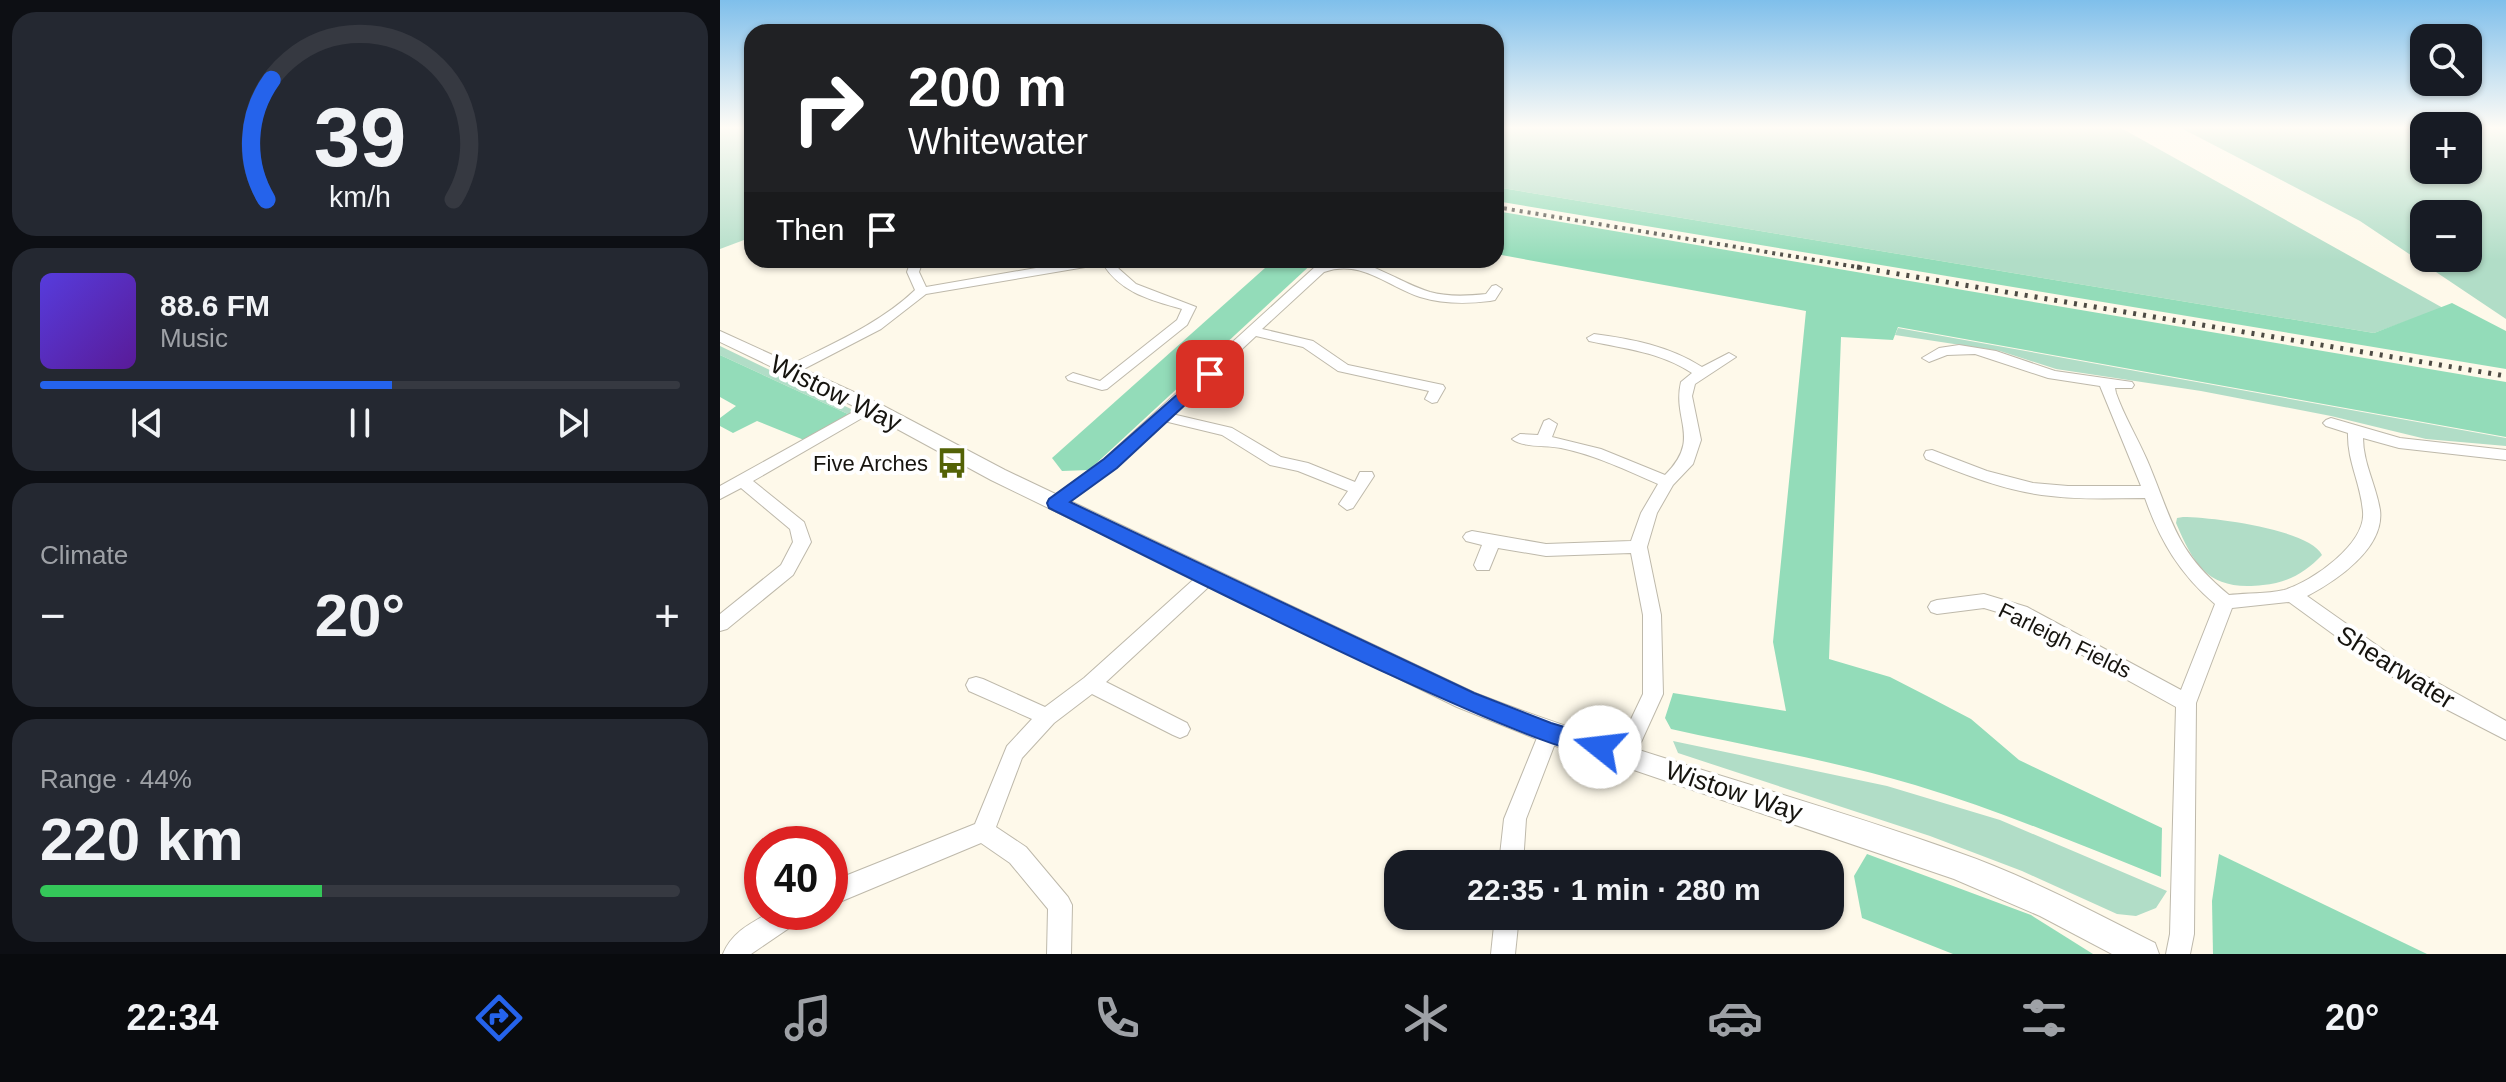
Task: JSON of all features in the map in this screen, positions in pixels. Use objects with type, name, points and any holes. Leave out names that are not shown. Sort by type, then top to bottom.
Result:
[{"type":"street","points":[[914,268],[913,272],[922,291]]},
{"type":"street","points":[[791,370],[877,326],[907,306],[922,291],[1058,268]]},
{"type":"street","points":[[1073,377],[1102,386],[1182,322],[1190,307],[1139,293],[1112,268]]},
{"type":"street","points":[[1056,503],[1110,463],[1323,268]]},
{"type":"street","points":[[1361,268],[1396,280],[1420,293],[1457,301],[1494,296]]},
{"type":"street","points":[[1256,332],[1308,344],[1343,368],[1438,388]]},
{"type":"street","points":[[1605,335],[1679,357],[1700,372]]},
{"type":"street","name":"Wistow Way","points":[[720,336],[871,407],[961,458],[1466,700],[1549,733],[1625,755],[1958,866],[2051,906],[2144,954]]},
{"type":"street","points":[[1929,358],[1943,349],[1975,351],[2006,357],[2049,374],[2127,385]]},
{"type":"street","points":[[1625,755],[1653,694],[1652,615],[1638,547],[1649,513],[1667,482],[1685,464],[1693,440],[1685,396],[1688,382],[1729,357]]},
{"type":"street","points":[[2106,382],[2110,400],[2140,462],[2149,492],[2176,555],[2189,572],[2225,602],[2292,594],[2338,565],[2368,535],[2373,518],[2358,472],[2356,430]]},
{"type":"street","points":[[720,493],[871,407]]},
{"type":"street","points":[[1163,416],[1227,431],[1276,461],[1362,482],[1347,504]]},
{"type":"street","points":[[2331,423],[2399,443],[2506,455]]},
{"type":"street","points":[[1520,439],[1546,431],[1667,482]]},
{"type":"street","points":[[1932,455],[1972,473],[2026,486],[2067,492],[2149,492]]},
{"type":"street","points":[[720,624],[787,570],[802,542],[798,526],[742,481]]},
{"type":"street","points":[[1472,537],[1546,550],[1638,547]]},
{"type":"street","points":[[1483,565],[1492,541]]},
{"type":"street","points":[[848,887],[983,831],[1014,753],[1047,717],[1091,684],[1209,576]]},
{"type":"street","name":"Shearwater","points":[[2292,594],[2343,635],[2391,667],[2437,696],[2506,731]]},
{"type":"street","name":"Farleigh Fields","points":[[1937,607],[1984,601],[2020,612],[2186,703]]},
{"type":"street","points":[[2178,954],[2182,934],[2186,703],[2225,602]]},
{"type":"street","points":[[1091,684],[1180,729]]},
{"type":"street","points":[[976,685],[1047,717]]},
{"type":"street","points":[[1512,850],[1515,819],[1549,733]]},
{"type":"street","points":[[983,831],[1018,855],[1060,905],[1059,954]]},
{"type":"street","points":[[735,954],[747,940],[763,930]]},
{"type":"street","points":[[1503,954],[1506,930]]},
{"type":"green space","points":[[720,173],[744,173],[744,240],[720,249]]},
{"type":"green space","points":[[1504,173],[2201,173],[2443,308],[2374,333],[1504,188]]},
{"type":"green space","points":[[2267,173],[2410,173],[2410,184],[2482,184],[2482,173],[2506,173],[2506,319],[2436,272],[2482,272],[2482,200],[2410,200],[2410,255],[2360,221]]},
{"type":"green space","points":[[1504,188],[2374,333],[2452,303],[2506,331],[2506,369],[1504,202]]},
{"type":"green space","points":[[1504,212],[2506,382],[2506,437],[1898,327],[1893,340],[1841,337],[1829,659],[1890,677],[1971,719],[2019,760],[2162,828],[2161,877],[2008,817],[1915,785],[1824,761],[1671,729],[1665,718],[1673,693],[1786,711],[1773,642],[1806,311],[1504,255]]},
{"type":"green space","points":[[1265,268],[1307,268],[1089,470],[1062,471],[1052,458]]},
{"type":"green space","points":[[1898,328],[2506,438],[2506,446],[2426,439],[2331,416],[2201,391],[2056,369],[2000,351],[1895,335]]},
{"type":"green space","points":[[720,346],[851,409],[850,415],[720,355]]},
{"type":"green space","points":[[720,355],[850,415],[804,440],[757,421],[733,433],[720,426],[720,418],[736,406],[720,397]]},
{"type":"green space","points":[[2177,518],[2236,522],[2280,532],[2299,538],[2322,555],[2302,572],[2280,582],[2245,586],[2230,584],[2207,573],[2190,553],[2176,523]]},
{"type":"green space","points":[[1673,741],[1887,786],[2000,820],[2167,891],[2156,908],[2136,916],[2117,914],[2022,871],[1930,836],[1678,753]]},
{"type":"green space","points":[[1867,854],[2031,915],[2093,954],[1953,954],[1862,918],[1854,876]]},
{"type":"green space","points":[[2219,854],[2427,954],[2213,954],[2212,901]]},
{"type":"railway","points":[[1504,208],[1860,268]]},
{"type":"railway","points":[[1860,268],[1869,269]]},
{"type":"railway","points":[[1860,268],[2506,376]]},
{"type":"place","name":"Five Arches","points":[[952,463]]},
{"type":"route","points":[[1210,374],[1110,463],[1056,503],[1466,700],[1549,733],[1600,747]]}]
